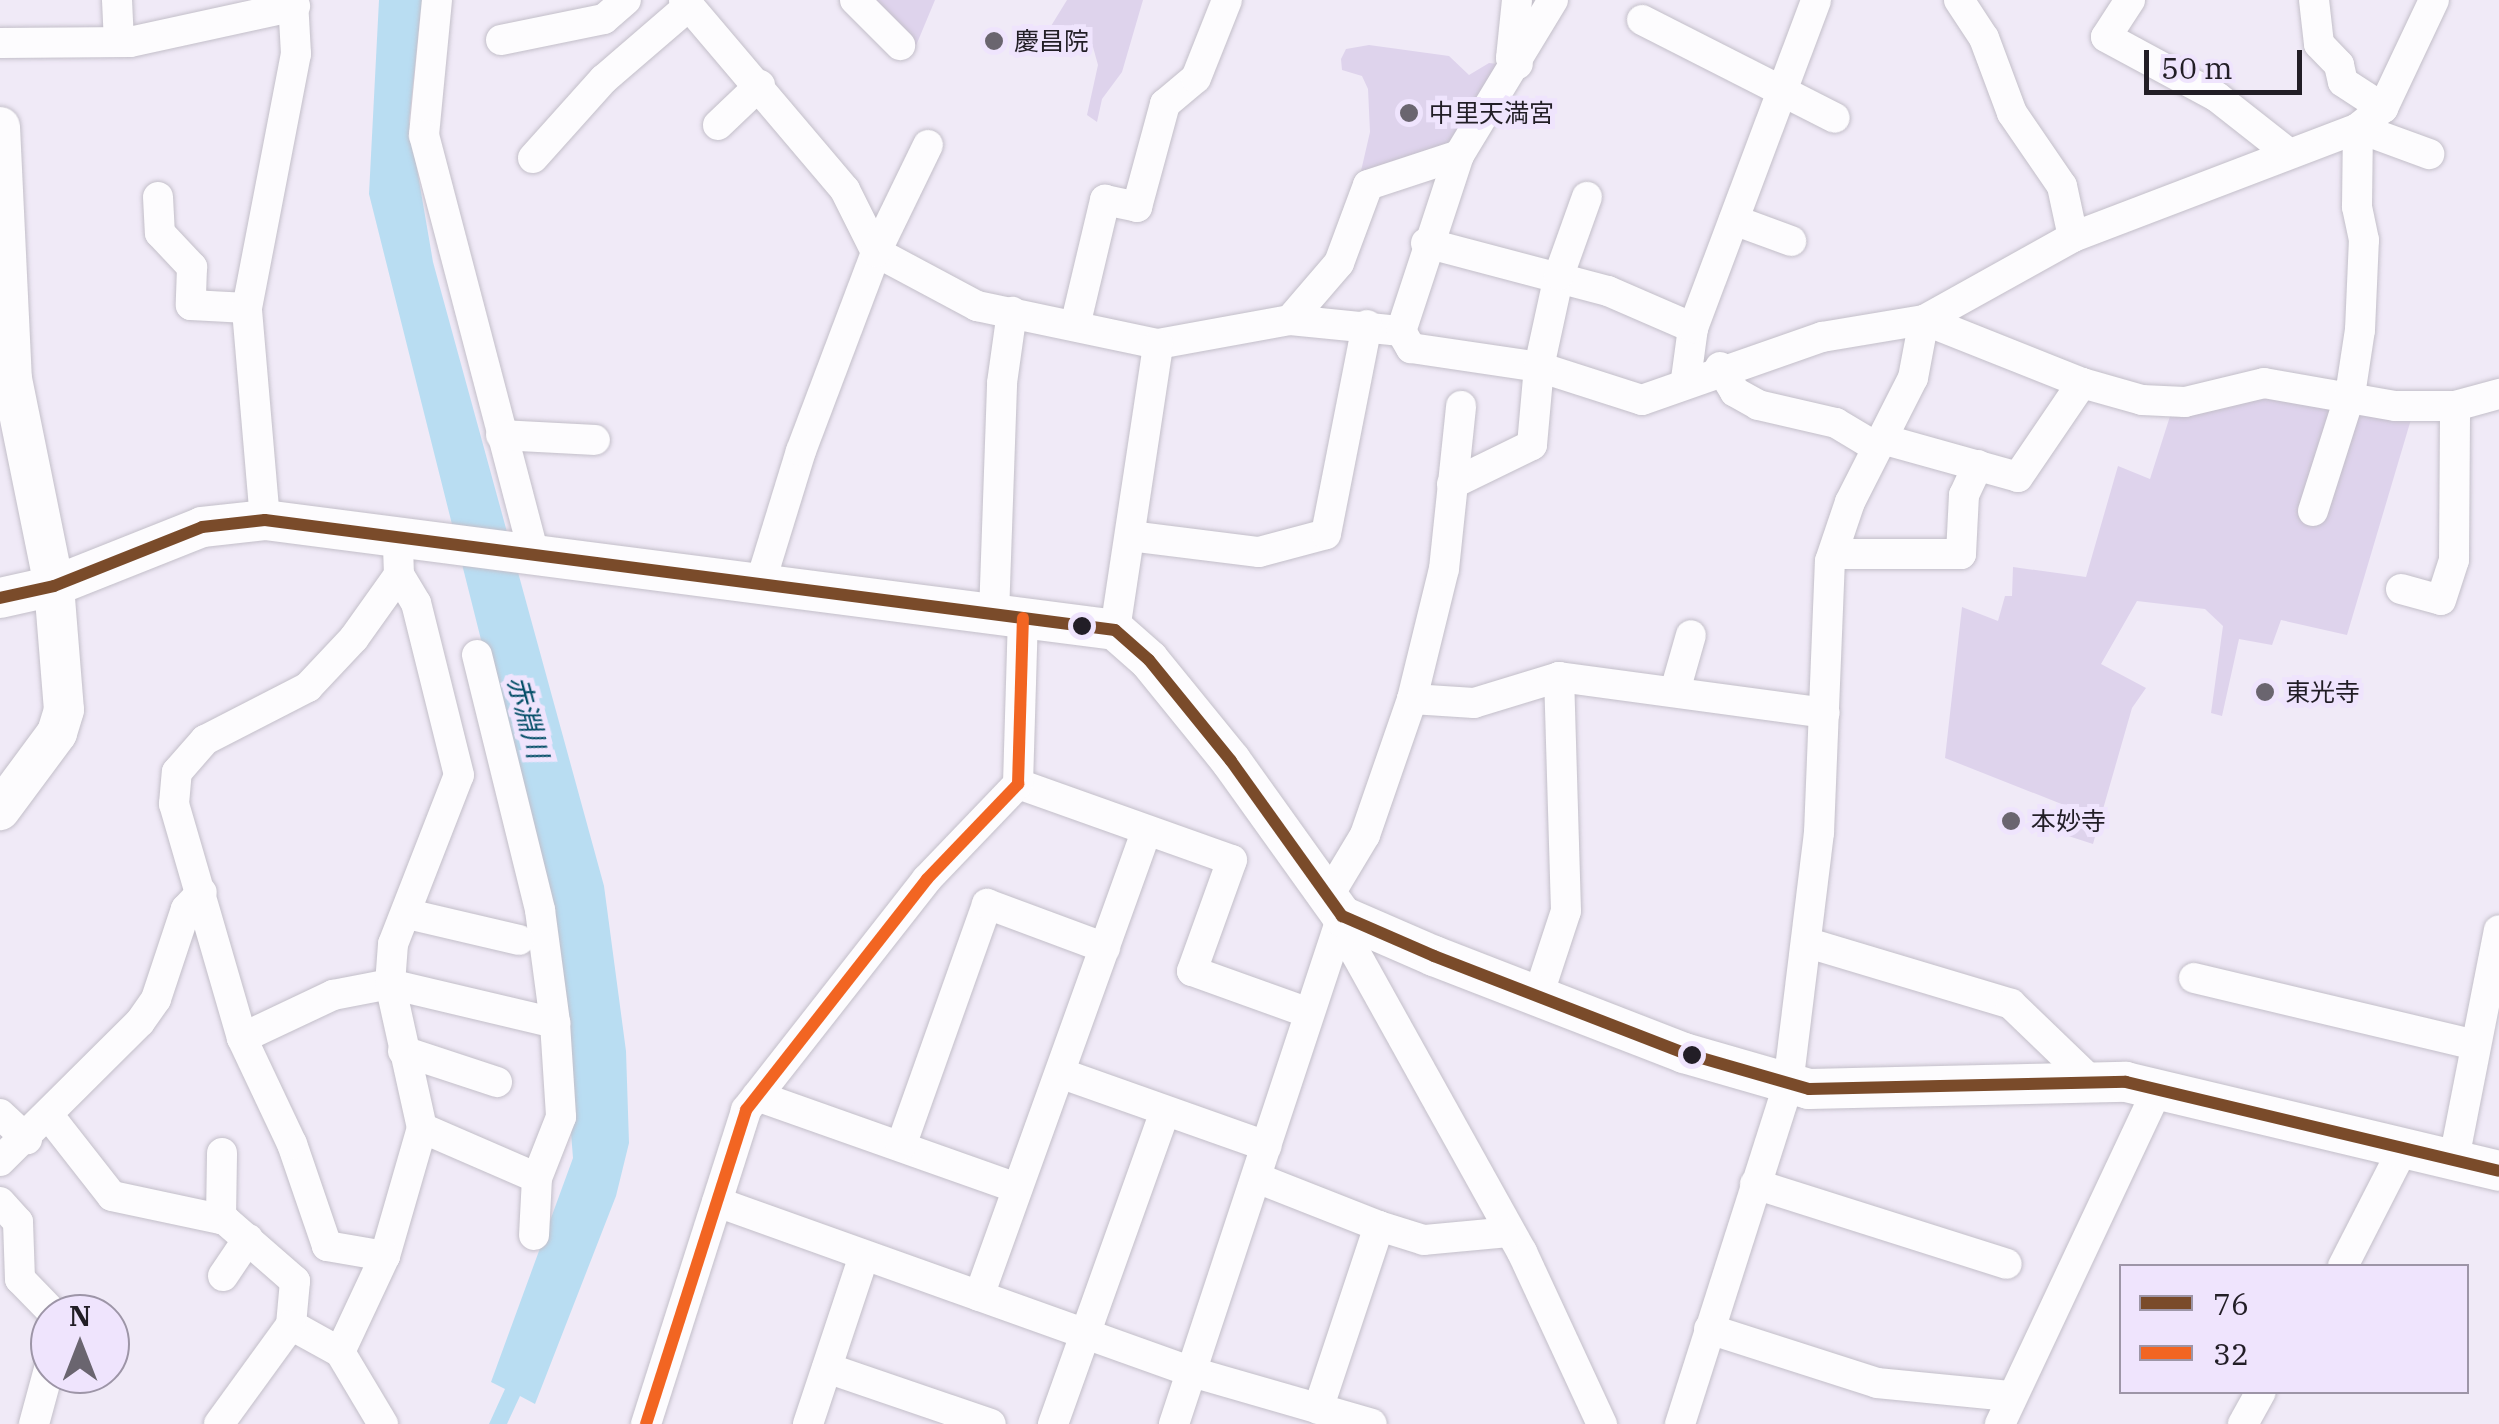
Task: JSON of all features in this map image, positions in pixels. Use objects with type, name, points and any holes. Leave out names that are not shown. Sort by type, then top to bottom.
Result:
[{"type":"main road","points":[[0,127],[12,379],[54,586],[64,710],[57,734],[0,810]]},
{"type":"main road","points":[[0,598],[54,586],[202,527],[265,520],[398,557],[446,546],[1114,630],[1149,660],[1231,761],[1336,906],[1538,996],[1788,1085],[2091,1081],[2157,1090],[2499,1171]]},
{"type":"street","points":[[117,0],[119,42]]},
{"type":"street","points":[[437,0],[424,135],[532,557]]},
{"type":"street","points":[[501,40],[604,19],[626,0]]},
{"type":"street","points":[[855,0],[900,45]]},
{"type":"street","points":[[1075,326],[1105,200],[1137,208],[1166,104],[1196,78],[1228,0]]},
{"type":"street","points":[[1517,0],[1512,58],[1518,64]]},
{"type":"street","points":[[1553,0],[1518,64],[1459,154],[1426,243],[1401,331],[1410,348],[1539,367],[1642,400],[1686,379],[1822,337],[1924,320],[2073,237],[2286,152],[2358,128],[2383,108],[2434,0]]},
{"type":"street","points":[[1686,379],[1692,328],[1816,0]]},
{"type":"street","points":[[1959,0],[1984,38],[2012,112],[2062,186],[2073,237]]},
{"type":"street","points":[[2130,0],[2106,37],[2217,96],[2286,152]]},
{"type":"street","points":[[2314,0],[2319,44],[2338,65],[2343,82],[2383,108]]},
{"type":"street","points":[[0,43],[119,42],[294,3],[296,54],[247,308],[265,520]]},
{"type":"street","points":[[533,158],[604,79],[686,3],[760,85],[845,190],[876,252],[977,306],[1158,344],[1290,320],[1401,331]]},
{"type":"street","points":[[1642,20],[1783,88],[1835,118]]},
{"type":"street","points":[[718,124],[760,85]]},
{"type":"street","points":[[2358,128],[2429,154]]},
{"type":"street","points":[[2313,510],[2350,395],[2364,279],[2358,128]]},
{"type":"street","points":[[760,584],[801,452],[876,252],[928,145]]},
{"type":"street","points":[[1290,320],[1339,264],[1368,185],[1459,154]]},
{"type":"street","points":[[1452,484],[1532,445],[1539,367],[1559,275],[1587,196]]},
{"type":"street","points":[[158,197],[160,233],[192,266],[191,305],[247,308]]},
{"type":"street","points":[[1734,220],[1791,242]]},
{"type":"street","points":[[1426,243],[1559,275],[1692,328]]},
{"type":"street","points":[[646,1424],[716,1202],[756,1096],[928,879],[1018,784],[1008,616],[1002,384],[1012,312]]},
{"type":"street","points":[[1924,320],[2082,384],[2142,400],[2185,402],[2264,383],[2350,395],[2395,406],[2455,406],[2499,394]]},
{"type":"street","points":[[1680,1424],[1788,1085],[1808,943],[1833,554],[1879,443],[1913,378],[1924,320]]},
{"type":"street","points":[[1130,536],[1259,552],[1326,534],[1366,326]]},
{"type":"street","points":[[1114,630],[1158,344]]},
{"type":"street","points":[[1720,368],[1735,392],[1758,405],[1836,423],[1879,443],[2018,476],[2082,384]]},
{"type":"street","points":[[1174,1424],[1257,1178],[1336,906],[1412,699],[1444,569],[1460,406]]},
{"type":"street","points":[[2402,588],[2441,600],[2454,560],[2455,406]]},
{"type":"street","points":[[501,435],[595,440]]},
{"type":"street","points":[[1833,554],[1961,554],[1964,495],[1978,466]]},
{"type":"street","points":[[385,1256],[326,1246],[292,1144],[242,1038],[202,892],[177,832],[178,772],[205,740],[308,687],[354,638],[398,557]]},
{"type":"street","points":[[340,1352],[385,1256],[422,1128],[390,984],[393,944],[408,914],[459,775],[416,603],[398,557]]},
{"type":"street","points":[[1675,691],[1690,635]]},
{"type":"street","points":[[477,656],[540,910],[555,1023],[560,1117],[537,1178],[534,1235]]},
{"type":"street","points":[[1412,699],[1474,703],[1558,677],[1825,713]]},
{"type":"street","points":[[1538,996],[1566,910],[1558,677]]},
{"type":"street","points":[[1018,784],[1232,860],[1192,971],[1306,1012]]},
{"type":"street","points":[[979,1296],[1146,831]]},
{"type":"street","points":[[0,1161],[50,1117],[148,1010],[186,909],[202,892]]},
{"type":"street","points":[[901,1146],[987,904],[1104,948]]},
{"type":"street","points":[[1336,906],[1346,936],[1510,1232],[1602,1424]]},
{"type":"street","points":[[408,914],[518,940]]},
{"type":"street","points":[[2454,1159],[2484,1036],[2499,930]]},
{"type":"street","points":[[1808,943],[2011,1004],[2091,1081]]},
{"type":"street","points":[[2194,978],[2484,1036]]},
{"type":"street","points":[[242,1038],[333,995],[390,984],[555,1023]]},
{"type":"street","points":[[403,1050],[497,1082]]},
{"type":"street","points":[[1060,1073],[1266,1146]]},
{"type":"street","points":[[1709,1330],[1877,1383],[2004,1410],[2148,1120],[2157,1090]]},
{"type":"street","points":[[756,1096],[1018,1188]]},
{"type":"street","points":[[1053,1424],[1165,1111]]},
{"type":"street","points":[[0,1114],[28,1139]]},
{"type":"street","points":[[50,1117],[112,1196],[222,1218],[295,1281],[291,1325],[219,1424]]},
{"type":"street","points":[[422,1128],[537,1178]]},
{"type":"street","points":[[2344,1264],[2403,1149]]},
{"type":"street","points":[[222,1153],[222,1218]]},
{"type":"street","points":[[1257,1178],[1424,1240],[1510,1232]]},
{"type":"street","points":[[1755,1184],[2007,1264]]},
{"type":"street","points":[[0,1202],[18,1222],[20,1280],[34,1294]]},
{"type":"street","points":[[716,1202],[1311,1413],[1372,1424]]},
{"type":"street","points":[[1311,1413],[1379,1226]]},
{"type":"street","points":[[223,1276],[248,1239]]},
{"type":"street","points":[[808,1424],[864,1256]]},
{"type":"street","points":[[291,1325],[340,1352],[384,1424]]},
{"type":"street","points":[[826,1368],[991,1424]]},
{"type":"street","points":[[34,1424],[42,1394]]},
{"type":"street","points":[[2243,1424],[2261,1394]]},
{"type":"shaded area","points":[[864,0],[935,0],[915,48]]},
{"type":"shaded area","points":[[1067,0],[1143,0],[1122,72],[1102,99],[1097,122],[1087,115],[1098,65],[1093,47],[1051,26]]},
{"type":"shaded area","points":[[1369,45],[1449,56],[1469,75],[1489,63],[1507,65],[1456,150],[1372,184],[1361,171],[1370,132],[1368,89],[1362,76],[1342,70],[1341,59],[1346,49]]},
{"type":"shaded area","points":[[2233,395],[2291,395],[2412,416],[2347,635],[2281,620],[2272,645],[2239,639],[2222,716],[2211,713],[2223,626],[2205,609],[2137,601],[2101,664],[2146,688],[2132,708],[2093,844],[2056,832],[2064,805],[1945,758],[1962,607],[1998,621],[2005,596],[2012,596],[2013,567],[2086,577],[2118,466],[2150,479],[2172,410]]},
{"type":"water","name":"赤淵川","points":[[379,0],[422,0],[409,122],[433,262],[604,886],[626,1051],[629,1143],[616,1196],[535,1404],[520,1396],[507,1424],[489,1424],[505,1389],[491,1382],[573,1158],[560,992],[515,775],[369,194]]},
{"type":"transit line","name":"76","points":[[0,598],[54,586],[202,527],[265,520],[1115,630],[1149,660],[1231,761],[1342,916],[1434,956],[1684,1053],[1809,1089],[2126,1082],[2499,1171]]},
{"type":"transit line","name":"32","points":[[646,1424],[746,1110],[927,879],[1018,784],[1023,618]]},
{"type":"place","name":"慶昌院","points":[[994,41]]},
{"type":"place","name":"中里天満宮","points":[[1409,113]]},
{"type":"place","name":"東光寺","points":[[2265,692]]},
{"type":"place","name":"本妙寺","points":[[2011,821]]}]
